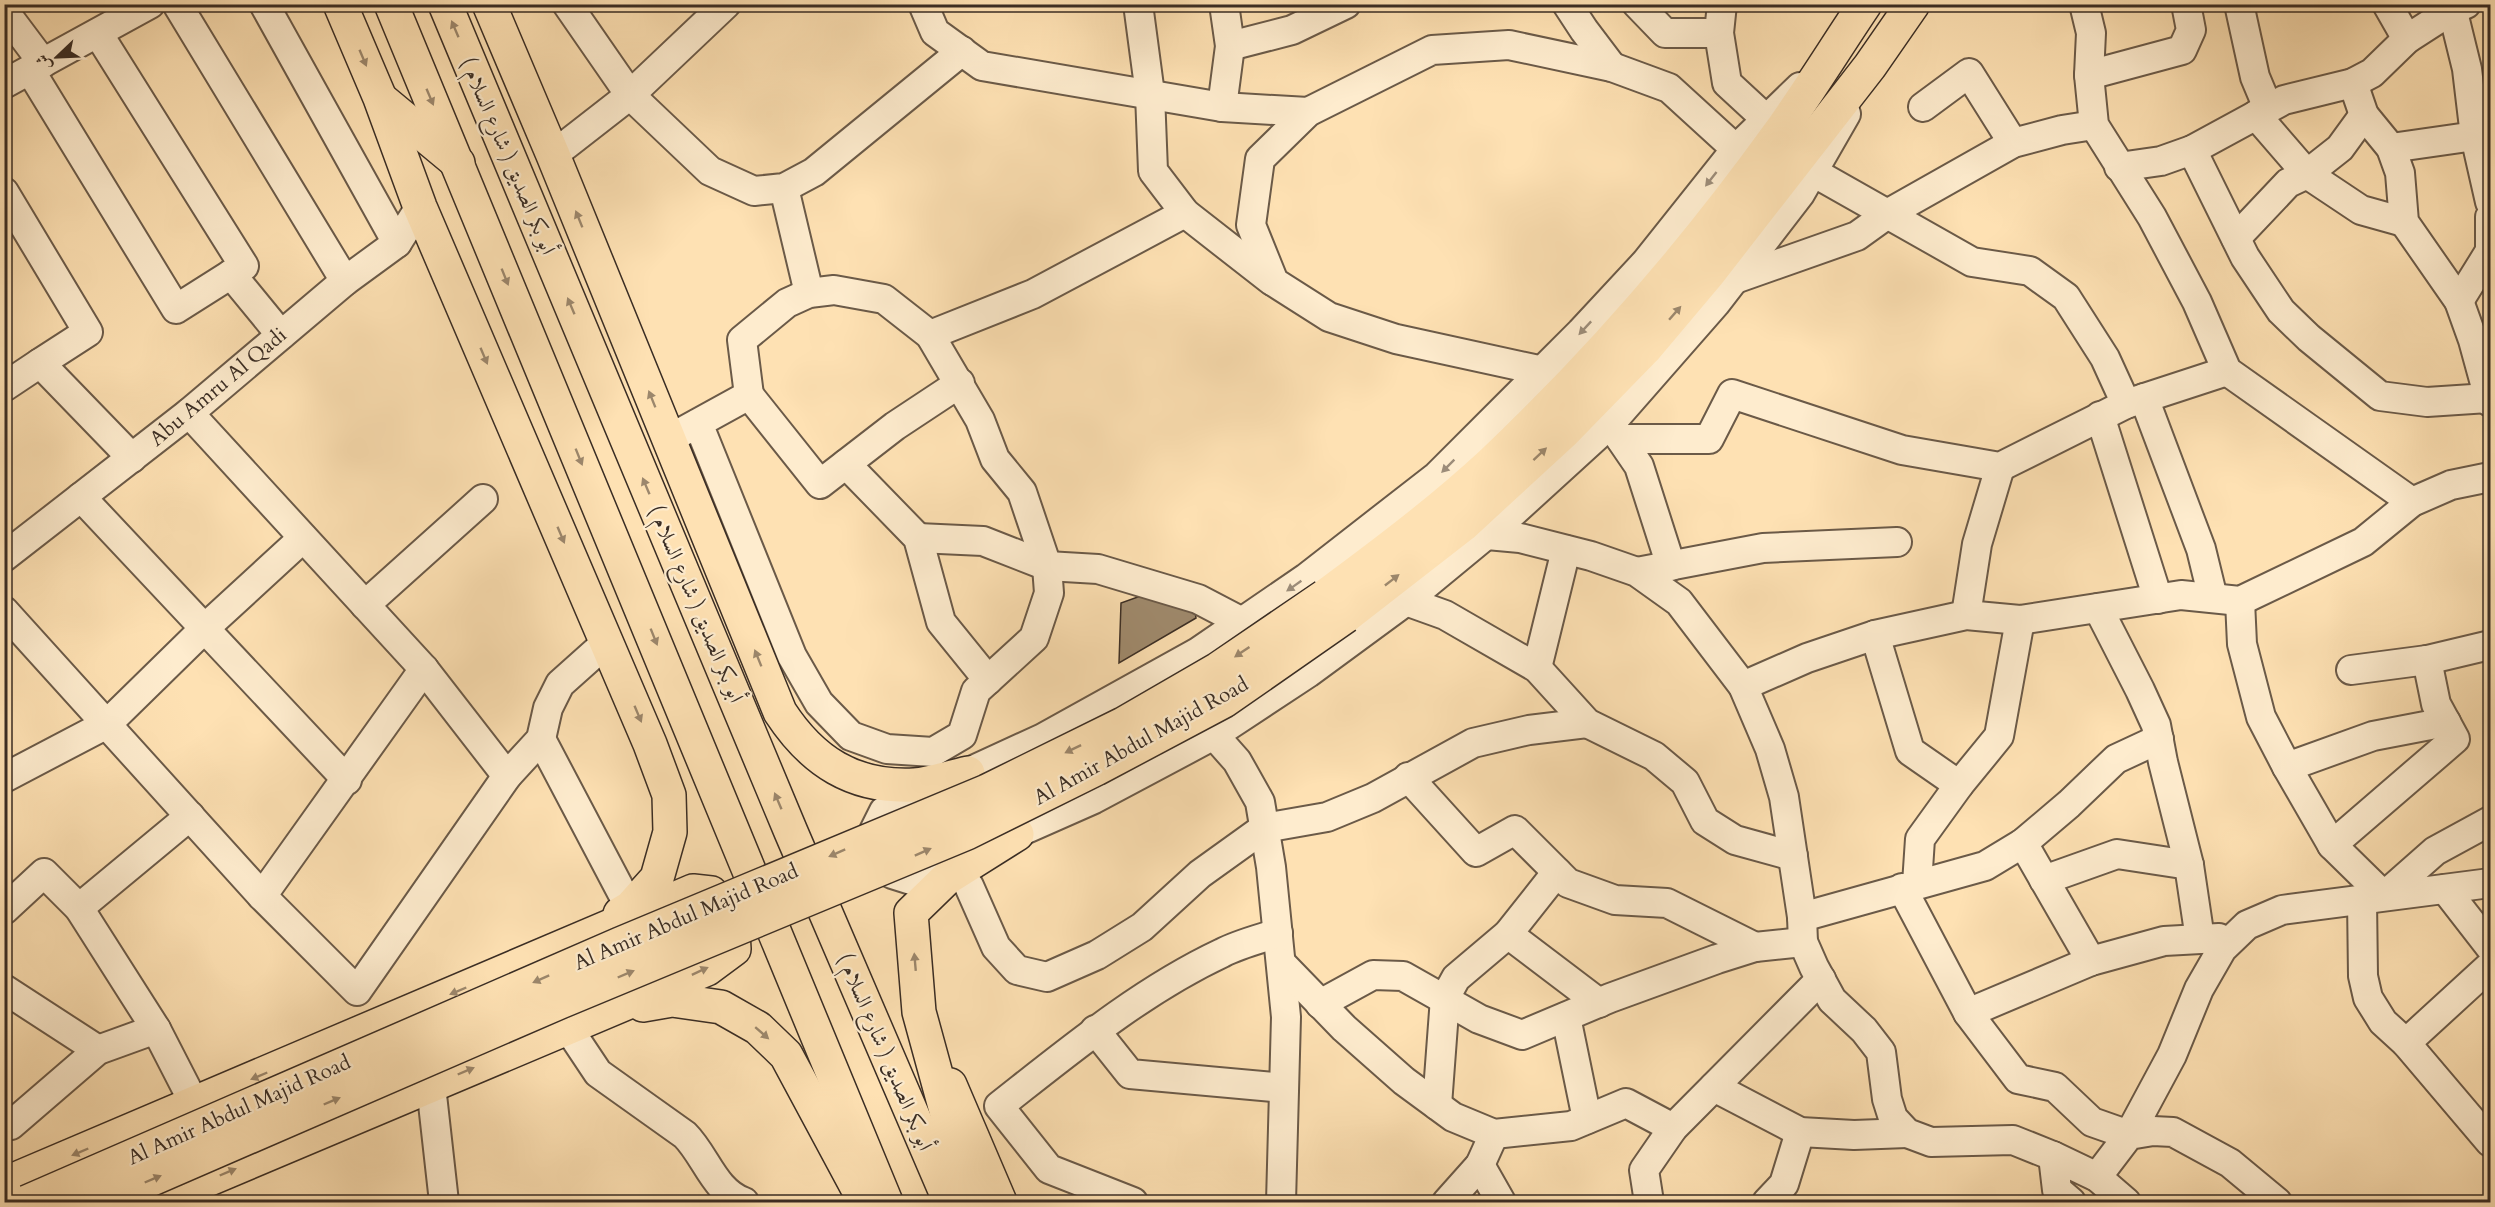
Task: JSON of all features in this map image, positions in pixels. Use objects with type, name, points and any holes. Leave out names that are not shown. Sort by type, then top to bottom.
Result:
[{"type":"main road","points":[[340,4],[380,98],[420,207],[607,642],[669,795],[670,832],[657,878],[630,908],[589,935]]},
{"type":"main road","points":[[391,4],[886,1203]]},
{"type":"main road","name":"( شارع السلام ) أبو بكر الصديق","points":[[445,4],[796,843],[950,1203]]},
{"type":"main road","points":[[1335,606],[1415,528],[1490,464],[1566,390],[1663,281],[1745,157],[1826,63],[1865,4]]},
{"type":"main road","points":[[1335,606],[1463,525],[1565,430],[1645,349],[1709,273],[1870,66],[1913,4]]},
{"type":"main road","points":[[485,101],[489,6]]},
{"type":"main road","points":[[489,6],[553,155],[780,712],[796,736],[815,754],[844,772],[878,784],[915,785],[968,774]]},
{"type":"main road","points":[[380,98],[458,164]]},
{"type":"main road","name":"Al Amir Abdul Majid Road","points":[[27,1203],[620,944],[987,791],[1123,724],[1218,669],[1335,606]]},
{"type":"main road","name":"Al Amir Abdul Majid Road","points":[[99,1203],[560,1002],[967,833],[1096,769],[1224,701],[1335,606]]},
{"type":"main road","points":[[971,1203],[919,1012],[911,913],[947,878],[1017,834]]},
{"type":"main road","points":[[4,1184],[693,891],[711,893],[732,915],[734,949],[707,969],[155,1203]]},
{"type":"main road","points":[[608,1011],[672,1000],[721,1007],[758,1028],[786,1055],[866,1203]]},
{"type":"main road","points":[[919,1012],[1000,1203]]},
{"type":"main road","points":[[786,1055],[842,1203]]},
{"type":"street","points":[[4,84],[99,34],[150,4]]},
{"type":"street","points":[[177,4],[345,281]]},
{"type":"street","points":[[264,4],[397,243]]},
{"type":"street","points":[[567,4],[630,95],[710,171],[754,190],[784,188],[814,172],[962,51]]},
{"type":"street","points":[[553,155],[630,95],[726,4]]},
{"type":"street","points":[[1138,4],[1150,94],[1153,171],[1185,213],[1274,282],[1329,317],[1396,339],[1543,371]]},
{"type":"street","points":[[1222,107],[1230,46],[1224,4]]},
{"type":"street","points":[[1230,46],[1292,30],[1346,4]]},
{"type":"street","points":[[1568,4],[1612,67]]},
{"type":"street","points":[[1637,4],[1665,33],[1719,33]]},
{"type":"street","points":[[1722,4],[1719,33],[1727,83],[1773,126]]},
{"type":"street","points":[[2084,4],[2091,33],[2090,75],[2094,125],[2152,217],[2197,302],[2227,371],[2412,502]]},
{"type":"street","points":[[2090,75],[2182,50],[2191,30],[2186,4]]},
{"type":"street","points":[[2239,4],[2262,111],[2307,174],[2361,210],[2404,222]]},
{"type":"street","points":[[2387,4],[2407,39]]},
{"type":"street","points":[[2119,167],[2161,161],[2192,150],[2284,100],[2354,83],[2372,73],[2407,39],[2457,6],[2475,136],[2490,202]]},
{"type":"street","points":[[928,7],[935,32],[982,66],[1222,107],[1308,112]]},
{"type":"street","points":[[4,11],[176,309],[244,266],[99,34]]},
{"type":"street","points":[[1274,282],[1251,225],[1260,159],[1308,112],[1432,50],[1509,45],[1612,67],[1669,88],[1745,157],[1543,371],[1437,476],[1306,578],[1198,652],[1043,738],[884,812],[874,831],[878,857],[892,874],[911,880],[1094,800],[1214,735],[1308,673],[1406,601],[1616,432],[1800,194],[1840,127],[1870,66]]},
{"type":"street","points":[[1923,107],[1969,73],[2013,143]]},
{"type":"street","points":[[2192,150],[2236,238],[2281,312],[2309,338],[2380,396],[2427,402],[2489,400],[2473,340],[2459,301],[2404,222],[2400,173],[2391,148],[2364,115],[2354,83]]},
{"type":"street","points":[[2236,238],[2288,183],[2307,174],[2340,148],[2364,115]]},
{"type":"street","points":[[1735,279],[1857,236],[1889,213],[2013,143],[2062,130],[2094,125]]},
{"type":"street","points":[[2391,148],[2475,136]]},
{"type":"street","points":[[1814,172],[1972,262],[2030,271],[2066,297],[2135,401],[2201,549],[2226,599],[2242,644],[2261,717],[2332,844],[2373,898],[2363,976],[2368,998],[2383,1022],[2406,1043],[2490,1141]]},
{"type":"street","points":[[784,188],[810,293]]},
{"type":"street","points":[[4,192],[88,332],[4,387]]},
{"type":"street","name":"Abu Amru Al Qadi","points":[[4,557],[189,413],[345,281],[397,243],[420,207]]},
{"type":"street","points":[[930,335],[1033,294],[1185,213]]},
{"type":"street","points":[[2459,301],[2490,251],[2490,217]]},
{"type":"street","points":[[231,274],[281,335]]},
{"type":"street","points":[[698,423],[792,656],[819,703],[852,736],[887,749],[933,752],[962,735],[976,691],[1034,638],[1049,593],[1047,566],[1022,492],[995,459],[980,420],[960,383],[930,335],[884,299],[834,290],[810,293],[787,303],[742,340],[749,395],[820,484],[895,426],[960,383]]},
{"type":"street","points":[[40,363],[132,458]]},
{"type":"street","points":[[1616,432],[1709,439],[1732,394],[1902,450],[2000,467],[2100,416],[2135,401],[2227,371]]},
{"type":"street","points":[[669,439],[749,395]]},
{"type":"street","points":[[189,413],[424,669],[507,776]]},
{"type":"street","points":[[2100,416],[2158,598]]},
{"type":"street","points":[[1616,432],[1639,466],[1671,566]]},
{"type":"street","points":[[846,464],[918,538],[941,622],[988,680]]},
{"type":"street","points":[[1966,615],[1977,544],[2000,467]]},
{"type":"street","points":[[1743,686],[1807,658],[1875,635],[1966,615],[2020,620],[2181,595],[2226,599],[2363,542],[2412,502],[2451,485],[2490,477]]},
{"type":"street","points":[[81,497],[347,780]]},
{"type":"street","points":[[365,605],[483,499]]},
{"type":"street","points":[[1486,535],[1520,538],[1637,573],[1679,602],[1743,686],[1770,749],[1784,798],[1803,930],[1821,979],[1832,1000],[1864,1030],[1881,1052],[1887,1100],[1893,1118],[1906,1133]]},
{"type":"street","points":[[4,778],[107,724],[205,628],[303,538]]},
{"type":"street","points":[[918,538],[983,541],[1047,566],[1098,569],[1198,599],[1242,622]]},
{"type":"street","points":[[1637,573],[1763,548],[1897,542]]},
{"type":"street","points":[[1537,668],[1566,550]]},
{"type":"street","points":[[1406,601],[1444,615],[1537,668],[1587,723],[1654,756],[1686,782],[1705,820],[1736,840],[1792,856]]},
{"type":"street","points":[[2098,608],[2156,725],[2189,865],[2200,939]]},
{"type":"street","points":[[4,611],[262,896],[357,991],[507,776],[541,739],[548,708],[560,684],[607,642]]},
{"type":"street","points":[[2020,620],[1999,736],[1959,785],[1920,839],[1909,886],[1968,1013],[2018,1078],[2055,1087],[2092,1122],[2130,1135],[2153,1131],[2173,1132],[2230,1163],[2277,1203]]},
{"type":"street","points":[[1875,635],[1910,751],[1959,785]]},
{"type":"street","points":[[2351,670],[2427,660],[2490,645]]},
{"type":"street","points":[[2332,844],[2455,739],[2436,704],[2427,660]]},
{"type":"street","points":[[262,896],[347,780],[424,669]]},
{"type":"street","points":[[2287,767],[2373,736],[2446,722]]},
{"type":"street","points":[[969,886],[996,947],[1017,970],[1047,977],[1097,955],[1142,927],[1200,874],[1264,828],[1328,817],[1373,798],[1473,743],[1529,730],[1587,723]]},
{"type":"street","points":[[1214,735],[1237,761],[1260,802],[1271,867],[1286,1017],[1281,1203]]},
{"type":"street","points":[[541,739],[630,908]]},
{"type":"street","points":[[1320,1004],[1373,975],[1403,976],[1479,1019],[1522,1035],[1599,1003],[1803,930],[1909,886],[1985,866],[2022,843],[2069,804],[2116,759],[2158,739]]},
{"type":"street","points":[[1408,777],[1476,852],[1515,830],[1568,883],[1616,900],[1667,903],[1755,947]]},
{"type":"street","points":[[79,908],[190,816]]},
{"type":"street","points":[[2373,898],[2435,851],[2490,821]]},
{"type":"street","points":[[2022,843],[2091,961]]},
{"type":"street","points":[[2044,880],[2117,854],[2189,865]]},
{"type":"street","points":[[1437,1105],[1445,998],[1456,978],[1508,934],[1557,872]]},
{"type":"street","points":[[4,909],[44,873],[79,908],[156,1029],[194,1103]]},
{"type":"street","points":[[2097,1177],[2130,1135],[2172,1055],[2199,989],[2222,949],[2247,925],[2282,910],[2490,883]]},
{"type":"street","points":[[2445,889],[2490,947]]},
{"type":"street","points":[[1133,1203],[1049,1169],[999,1106],[1095,1030],[1223,952],[1278,933]]},
{"type":"street","points":[[1508,934],[1599,1003]]},
{"type":"street","points":[[1968,1013],[2091,961],[2164,941],[2235,936]]},
{"type":"street","points":[[1281,963],[1320,1004],[1404,1081],[1453,1117],[1494,1134],[1572,1126],[1626,1103],[1673,1128]]},
{"type":"street","points":[[2406,1043],[2490,966]]},
{"type":"street","points":[[1649,1203],[1644,1170],[1673,1128],[1821,979]]},
{"type":"street","points":[[4,989],[98,1050]]},
{"type":"street","points":[[1566,1017],[1587,1119]]},
{"type":"street","points":[[568,1028],[598,1073],[685,1135],[697,1147],[723,1189],[744,1203]]},
{"type":"street","points":[[4,1122],[11,1125],[98,1050],[156,1029]]},
{"type":"street","points":[[1095,1030],[1130,1074],[1284,1088]]},
{"type":"street","points":[[431,1086],[444,1203]]},
{"type":"street","points":[[1714,1087],[1800,1132],[1906,1133],[1931,1142],[2013,1140],[2097,1177],[2126,1203]]},
{"type":"street","points":[[1767,1203],[1784,1184],[1800,1132]]},
{"type":"street","points":[[1447,1203],[1480,1165],[1494,1134]]},
{"type":"street","points":[[2053,1156],[2056,1198]]},
{"type":"street","points":[[1480,1165],[1501,1203]]},
{"type":"building","points":[[1146,594],[1195,611],[1196,618],[1119,663],[1121,603]]}]
